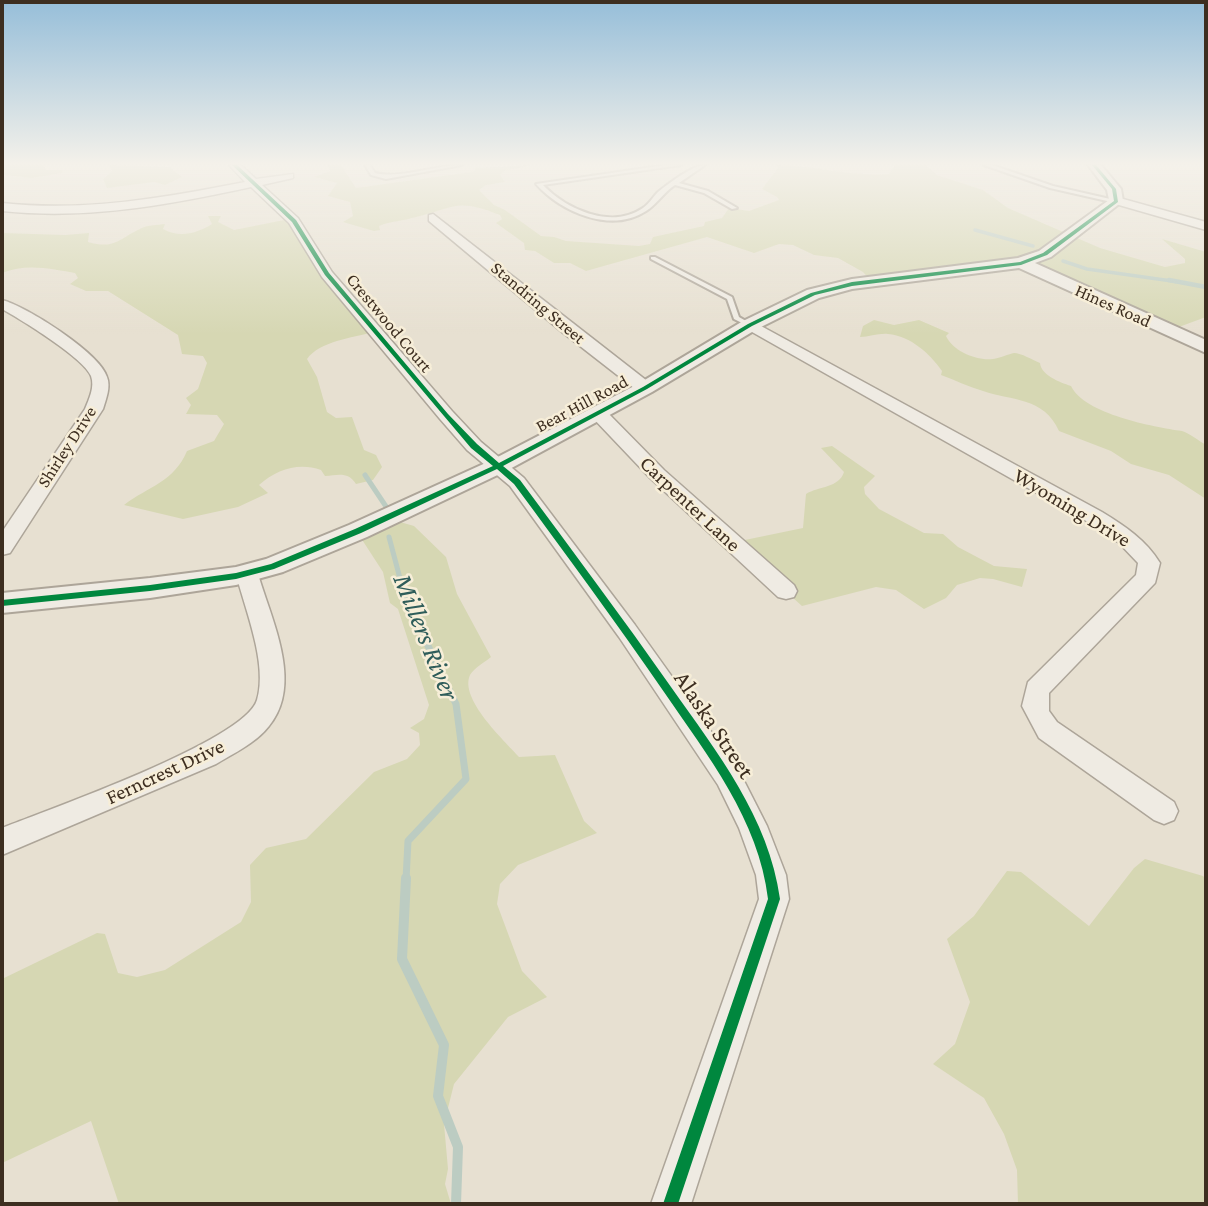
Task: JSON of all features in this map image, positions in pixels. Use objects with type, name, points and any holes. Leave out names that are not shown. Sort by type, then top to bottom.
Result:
[{"type":"street","name":"Crestwood Court","points":[[295,221],[327,274],[446,415],[474,446],[498,466]]},
{"type":"street","name":"Standring Street","points":[[437,221],[567,329],[645,388]]},
{"type":"street","name":"Bear Hill Road","points":[[2,603],[150,588],[247,573],[293,560],[498,466],[645,388],[750,325],[795,302],[829,289],[1021,263],[1045,254],[1089,221]]},
{"type":"street","points":[[1189,221],[1206,226]]},
{"type":"street","name":"Hines Road","points":[[1021,263],[1206,347]]},
{"type":"street","name":"Shirley Drive","points":[[2,304],[84,359],[98,372],[101,383],[94,409],[2,548]]},
{"type":"street","name":"Wyoming Drive","points":[[750,325],[1095,517],[1115,529],[1142,553],[1149,563],[1147,578],[1037,689],[1033,703],[1038,718],[1048,730],[1164,811]]},
{"type":"street","name":"Carpenter Lane","points":[[598,413],[656,474],[786,591]]},
{"type":"street","name":"Alaska Street","points":[[498,466],[517,482],[627,631],[728,777],[753,826],[771,875],[774,899],[671,1204]]},
{"type":"street","name":"Ferncrest Drive","points":[[2,842],[206,756],[233,740],[266,712],[272,696],[272,678],[247,573]]},
{"type":"lane","points":[[653,258],[730,298],[736,318],[750,325]]},
{"type":"green space","points":[[211,221],[218,221],[234,230],[291,221],[373,332],[328,344],[307,359],[317,377],[327,412],[336,418],[352,417],[364,450],[376,455],[382,467],[373,480],[356,484],[346,475],[325,476],[321,470],[296,467],[266,479],[259,485],[268,493],[238,507],[183,519],[124,505],[168,477],[187,451],[214,441],[224,424],[217,415],[186,414],[191,405],[186,398],[198,389],[207,363],[203,356],[182,354],[178,335],[108,291],[86,291],[70,284],[78,278],[75,273],[20,268],[2,273],[2,233],[89,233],[88,242],[105,245],[153,225],[165,224],[163,229],[181,234],[212,224]]},
{"type":"green space","points":[[396,221],[379,226],[380,230],[374,231],[343,222]]},
{"type":"green space","points":[[521,221],[541,236],[566,241],[639,246],[650,244],[653,237],[704,226],[708,221],[1039,221],[1100,248],[1165,267],[1185,263],[1185,259],[1162,239],[1206,252],[1206,317],[1168,331],[1026,267],[873,283],[863,272],[838,258],[814,255],[793,245],[779,244],[754,253],[707,237],[586,271],[570,263],[554,263],[535,251],[525,250],[524,243],[496,223]]},
{"type":"green space","points":[[874,320],[894,325],[919,320],[949,333],[946,336],[954,346],[979,358],[993,359],[1014,353],[1023,355],[1040,363],[1047,374],[1071,386],[1078,396],[1104,411],[1121,418],[1188,433],[1206,445],[1206,499],[1169,475],[1131,464],[1111,451],[1059,431],[1053,420],[1036,406],[941,375],[942,371],[932,358],[904,338],[885,334],[860,337],[863,326]]},
{"type":"green space","points":[[832,446],[875,476],[864,487],[865,494],[879,509],[924,533],[943,534],[958,547],[994,566],[1027,569],[1022,587],[980,578],[957,585],[946,598],[924,609],[896,590],[876,587],[802,606],[742,552],[740,541],[803,528],[806,494],[833,484],[844,472],[821,448]]},
{"type":"green space","points":[[393,520],[414,526],[446,557],[457,594],[491,657],[470,675],[468,685],[477,707],[519,757],[555,755],[584,821],[597,833],[518,865],[500,884],[497,904],[522,971],[547,997],[508,1017],[454,1084],[444,1124],[448,1169],[445,1184],[451,1204],[119,1204],[91,1121],[2,1163],[2,979],[97,933],[105,934],[118,973],[137,977],[165,970],[241,922],[251,902],[250,865],[266,848],[306,839],[374,772],[407,759],[420,745],[419,733],[410,728],[424,719],[429,705],[398,609],[390,603],[383,572],[359,535]]},
{"type":"green space","points":[[1145,859],[1206,879],[1206,1204],[1018,1204],[1017,1170],[1004,1134],[984,1098],[933,1064],[955,1044],[970,1002],[947,939],[974,916],[1007,871],[1021,872],[1089,926],[1134,868]]},
{"type":"waterway","points":[[975,230],[1033,246]]},
{"type":"waterway","points":[[1063,261],[1087,269],[1179,282]]},
{"type":"waterway","points":[[1169,280],[1206,287]]},
{"type":"waterway","name":"Millers River","points":[[365,475],[387,508]]},
{"type":"waterway","name":"Millers River","points":[[389,537],[406,601],[418,625]]},
{"type":"waterway","name":"Millers River","points":[[406,880],[408,841],[466,779],[456,704],[418,625]]},
{"type":"waterway","name":"Millers River","points":[[406,878],[402,959],[444,1045],[438,1096],[458,1147],[456,1204]]},
{"type":"cycle path","points":[[294,221],[327,274],[446,415],[474,446],[517,482],[627,631],[728,777],[753,826],[771,875],[774,899],[671,1204]]},
{"type":"cycle path","points":[[2,603],[150,588],[236,576],[274,566],[358,531],[498,466],[645,388],[750,325],[813,294],[852,284],[1021,263],[1045,254],[1089,221]]}]
